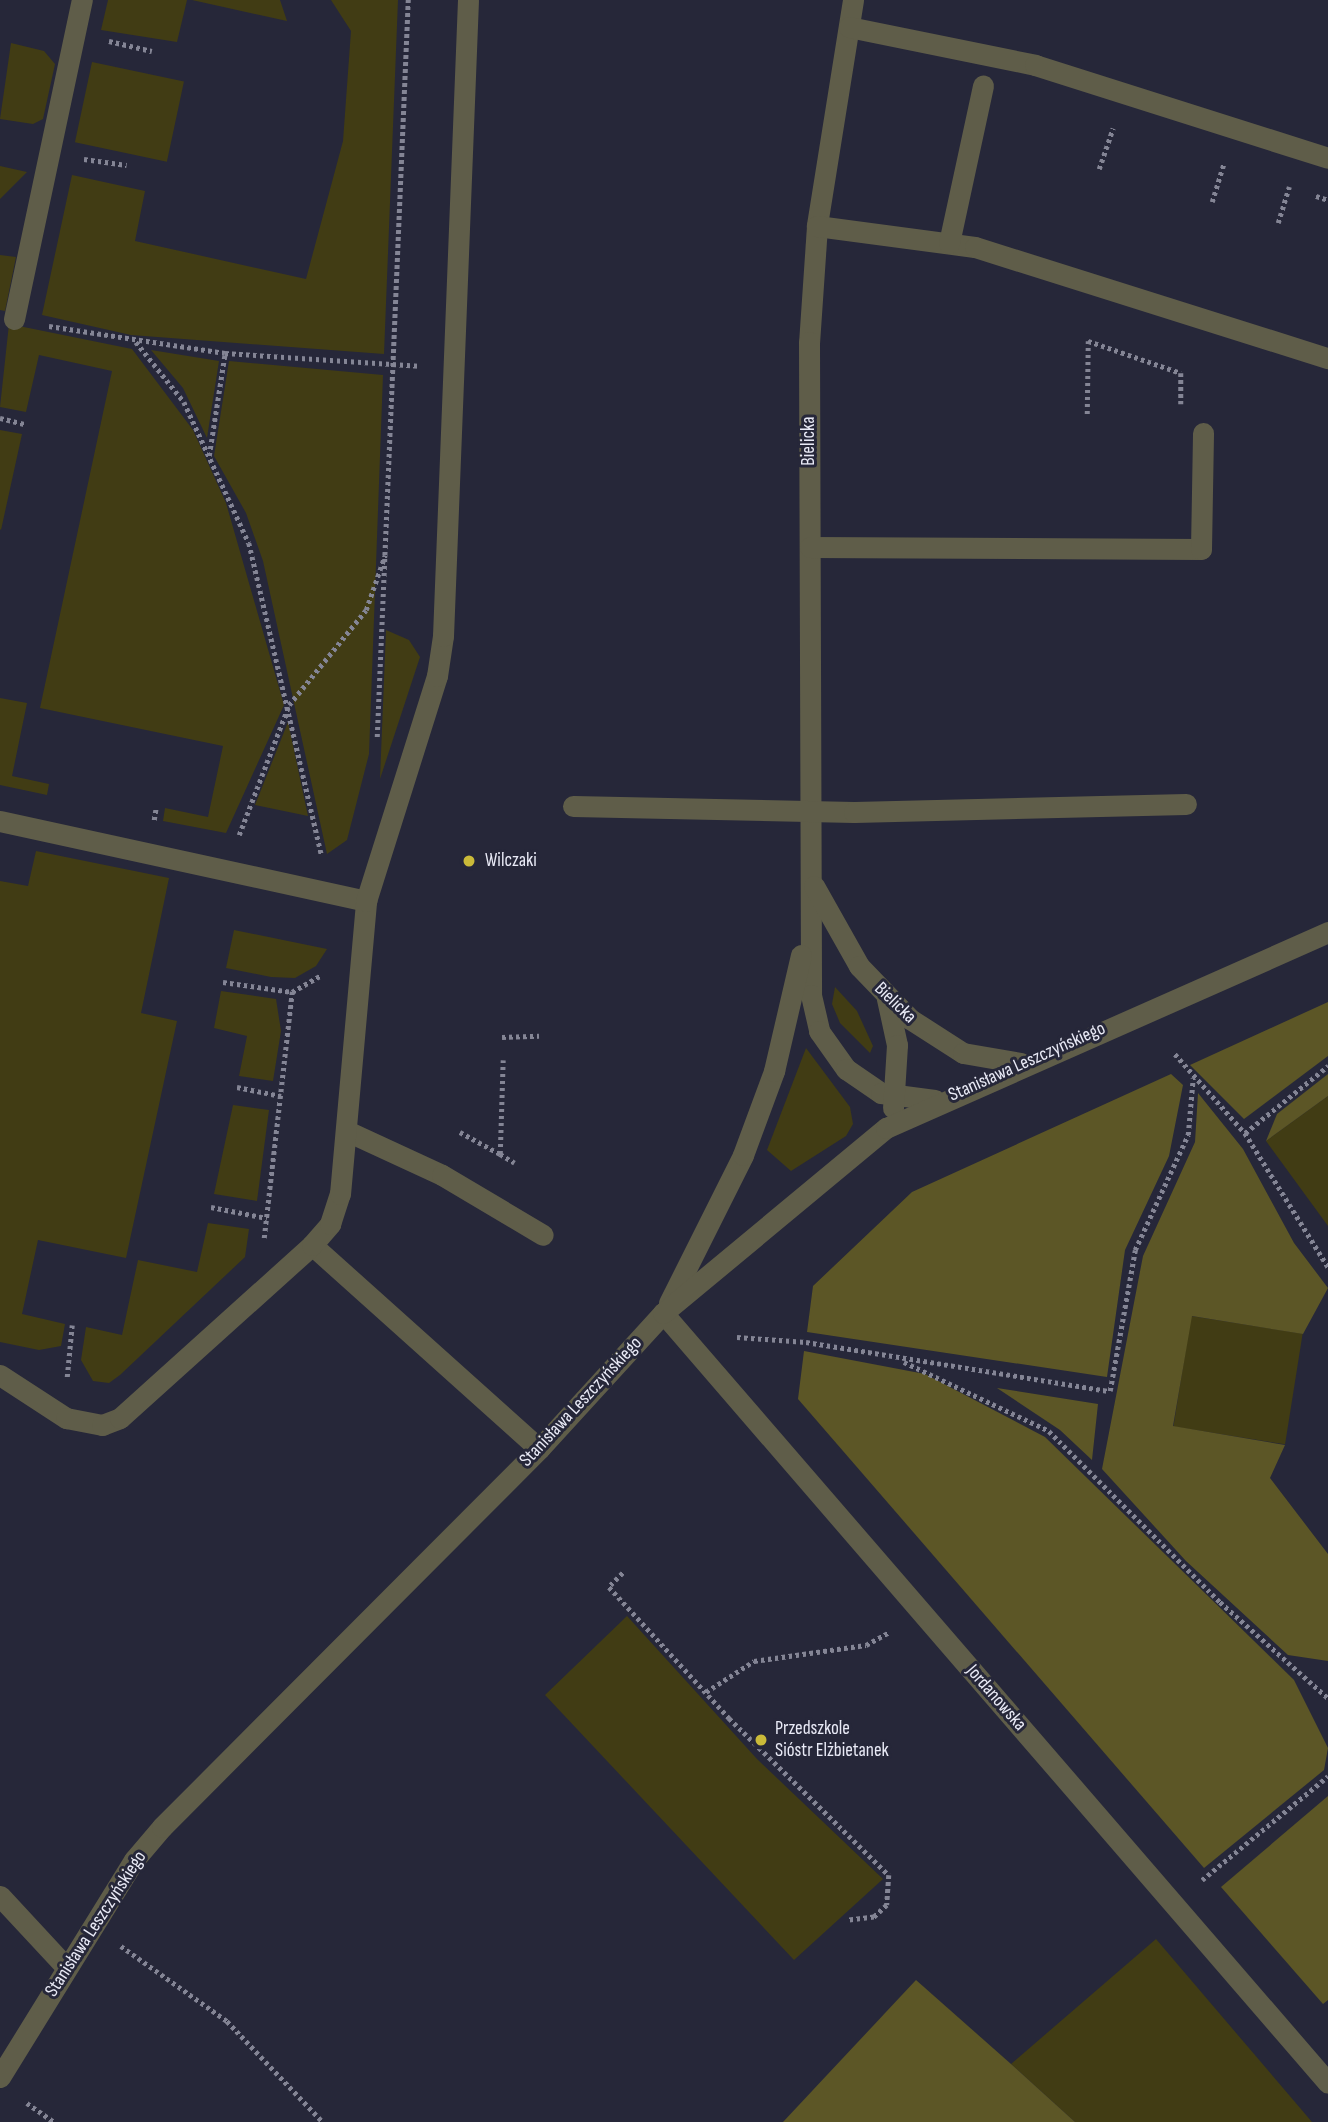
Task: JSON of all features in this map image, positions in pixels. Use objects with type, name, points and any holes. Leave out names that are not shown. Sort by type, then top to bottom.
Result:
[{"type":"street","points":[[14,319],[82,0]]},
{"type":"street","points":[[0,1376],[66,1418],[102,1425],[120,1418],[312,1245],[330,1224],[341,1194],[349,1132],[366,901],[441,657],[468,0]]},
{"type":"street","name":"Bielicka","points":[[853,0],[817,226],[809,342],[814,886],[807,922],[819,1031],[846,1069],[897,1098],[946,1098]]},
{"type":"street","points":[[849,27],[1035,65],[1328,158]]},
{"type":"street","points":[[949,243],[983,86]]},
{"type":"street","points":[[817,226],[949,243],[1328,358]]},
{"type":"street","points":[[810,547],[1201,549],[1203,433]]},
{"type":"street","points":[[573,806],[812,807],[854,812],[1186,804]]},
{"type":"street","points":[[0,821],[366,901]]},
{"type":"street","name":"Bielicka","points":[[814,886],[837,933],[887,999],[939,1042],[989,1060],[1022,1063]]},
{"type":"street","points":[[663,1313],[743,1155],[786,1027],[807,922]]},
{"type":"street","name":"Stanisława Leszczyńskiego","points":[[0,2077],[91,1926],[162,1827],[539,1449],[663,1313],[886,1128],[1022,1063],[1328,932]]},
{"type":"street","points":[[886,1128],[897,1098],[897,1045],[887,999]]},
{"type":"street","points":[[349,1132],[442,1175],[543,1235]]},
{"type":"street","points":[[312,1245],[539,1449]]},
{"type":"street","name":"Jordanowska","points":[[663,1313],[1328,2083]]},
{"type":"street","points":[[0,1896],[66,1967]]},
{"type":"path","points":[[376,743],[387,548],[391,368],[408,0]]},
{"type":"path","points":[[1099,169],[1114,128]]},
{"type":"path","points":[[1212,202],[1223,165]]},
{"type":"path","points":[[1278,223],[1289,187]]},
{"type":"path","points":[[14,319],[136,342],[225,353],[391,368],[455,364]]},
{"type":"path","points":[[1087,414],[1088,341],[1181,373],[1182,416],[1203,433]]},
{"type":"path","points":[[136,342],[184,402],[249,542],[335,895]]},
{"type":"path","points":[[209,456],[225,353]]},
{"type":"path","points":[[0,418],[24,424]]},
{"type":"path","points":[[236,842],[289,705],[366,610],[387,548]]},
{"type":"path","points":[[223,982],[292,992],[313,985],[331,965]]},
{"type":"path","points":[[262,1253],[292,992]]},
{"type":"path","points":[[502,1037],[539,1036]]},
{"type":"path","points":[[1175,1054],[1193,1078],[1245,1133],[1328,1267]]},
{"type":"path","points":[[500,1154],[503,1060]]},
{"type":"path","points":[[1245,1133],[1328,1066]]},
{"type":"path","points":[[737,1337],[1110,1391],[1135,1250],[1188,1135],[1193,1078]]},
{"type":"path","points":[[237,1087],[281,1096]]},
{"type":"path","points":[[460,1132],[515,1163]]},
{"type":"path","points":[[211,1207],[267,1218]]},
{"type":"path","points":[[72,1325],[66,1382],[79,1388]]},
{"type":"path","points":[[897,1359],[1049,1431],[1220,1602],[1328,1698]]},
{"type":"path","points":[[624,1573],[609,1587],[706,1692],[889,1875],[887,1905],[874,1917],[849,1920]]},
{"type":"path","points":[[706,1692],[754,1661],[866,1645],[895,1627]]},
{"type":"path","points":[[1174,1902],[1328,1776]]},
{"type":"path","points":[[91,1926],[227,2021],[323,2122]]},
{"type":"shaded area","points":[[108,0],[187,0],[177,42],[101,30]]},
{"type":"shaded area","points":[[192,0],[280,0],[287,21]]},
{"type":"shaded area","points":[[331,0],[398,0],[384,354],[131,335],[42,315],[72,175],[145,191],[135,241],[306,279],[343,141],[351,31]]},
{"type":"shaded area","points":[[11,43],[44,51],[55,64],[43,119],[33,124],[0,119]]},
{"type":"shaded area","points":[[92,62],[184,82],[167,162],[75,142]]},
{"type":"shaded area","points":[[0,166],[27,172],[0,199]]},
{"type":"shaded area","points":[[0,255],[16,257],[5,311],[0,310]]},
{"type":"shaded area","points":[[9,324],[132,349],[193,430],[226,503],[284,705],[226,833],[163,821],[165,808],[208,817],[223,746],[40,708],[112,371],[39,355],[26,412],[0,407]]},
{"type":"shaded area","points":[[151,350],[219,361],[207,438],[183,388]]},
{"type":"shaded area","points":[[229,361],[383,375],[369,754],[347,840],[327,854],[263,561],[246,513],[214,456]]},
{"type":"shaded area","points":[[0,430],[22,434],[1,530],[0,529]]},
{"type":"shaded area","points":[[386,630],[409,640],[420,657],[380,779]]},
{"type":"shaded area","points":[[0,698],[27,703],[12,776],[49,784],[47,795],[0,785]]},
{"type":"shaded area","points":[[288,722],[308,816],[255,805]]},
{"type":"shaded area","points":[[36,851],[169,878],[141,1013],[177,1021],[126,1258],[38,1240],[22,1314],[65,1324],[61,1346],[39,1350],[0,1342],[0,881],[28,886]]},
{"type":"shaded area","points":[[234,930],[327,949],[316,966],[295,978],[271,977],[226,968]]},
{"type":"shaded area","points":[[835,987],[857,1011],[873,1046],[870,1053],[840,1023],[832,1004]]},
{"type":"shaded area","points":[[221,991],[276,999],[281,1031],[273,1081],[239,1076],[247,1036],[214,1028]]},
{"type":"shaded area","points":[[1328,1002],[1328,1056],[1244,1119],[1190,1065]]},
{"type":"shaded area","points":[[806,1048],[850,1107],[853,1124],[846,1136],[791,1171],[767,1150]]},
{"type":"shaded area","points":[[1171,1074],[1183,1085],[1169,1156],[1125,1250],[1107,1377],[807,1332],[813,1286],[912,1192]]},
{"type":"shaded area","points":[[1328,1074],[1328,1096],[1266,1141],[1277,1114]]},
{"type":"shaded area","points":[[1198,1093],[1243,1149],[1294,1243],[1328,1288],[1303,1334],[1192,1316],[1173,1426],[1285,1445],[1270,1478],[1328,1554],[1328,1661],[1288,1655],[1186,1561],[1102,1469],[1143,1256],[1195,1142]]},
{"type":"shaded area","points":[[1328,1096],[1328,1226],[1266,1141]]},
{"type":"shaded area","points":[[233,1105],[269,1110],[257,1201],[214,1194]]},
{"type":"shaded area","points":[[208,1223],[249,1229],[245,1257],[120,1375],[109,1383],[93,1381],[81,1360],[86,1327],[122,1335],[138,1260],[197,1272]]},
{"type":"shaded area","points":[[1191,1316],[1303,1334],[1285,1444],[1173,1427]]},
{"type":"shaded area","points":[[804,1351],[925,1374],[1045,1437],[1294,1680],[1328,1748],[1324,1770],[1204,1868],[798,1399]]},
{"type":"shaded area","points":[[997,1388],[1098,1404],[1092,1460],[1060,1430]]},
{"type":"shaded area","points":[[627,1616],[757,1759],[883,1879],[794,1960],[545,1695]]},
{"type":"shaded area","points":[[1328,1796],[1328,2000],[1323,2004],[1221,1887]]},
{"type":"shaded area","points":[[1156,1939],[1312,2122],[1075,2122],[1011,2064]]},
{"type":"shaded area","points":[[916,1980],[1011,2064],[1075,2122],[783,2122]]},
{"type":"place","name":"Wilczaki","points":[[469,861]]},
{"type":"place","name":"Przedszkole Sióstr Elżbietanek","points":[[761,1740]]}]
